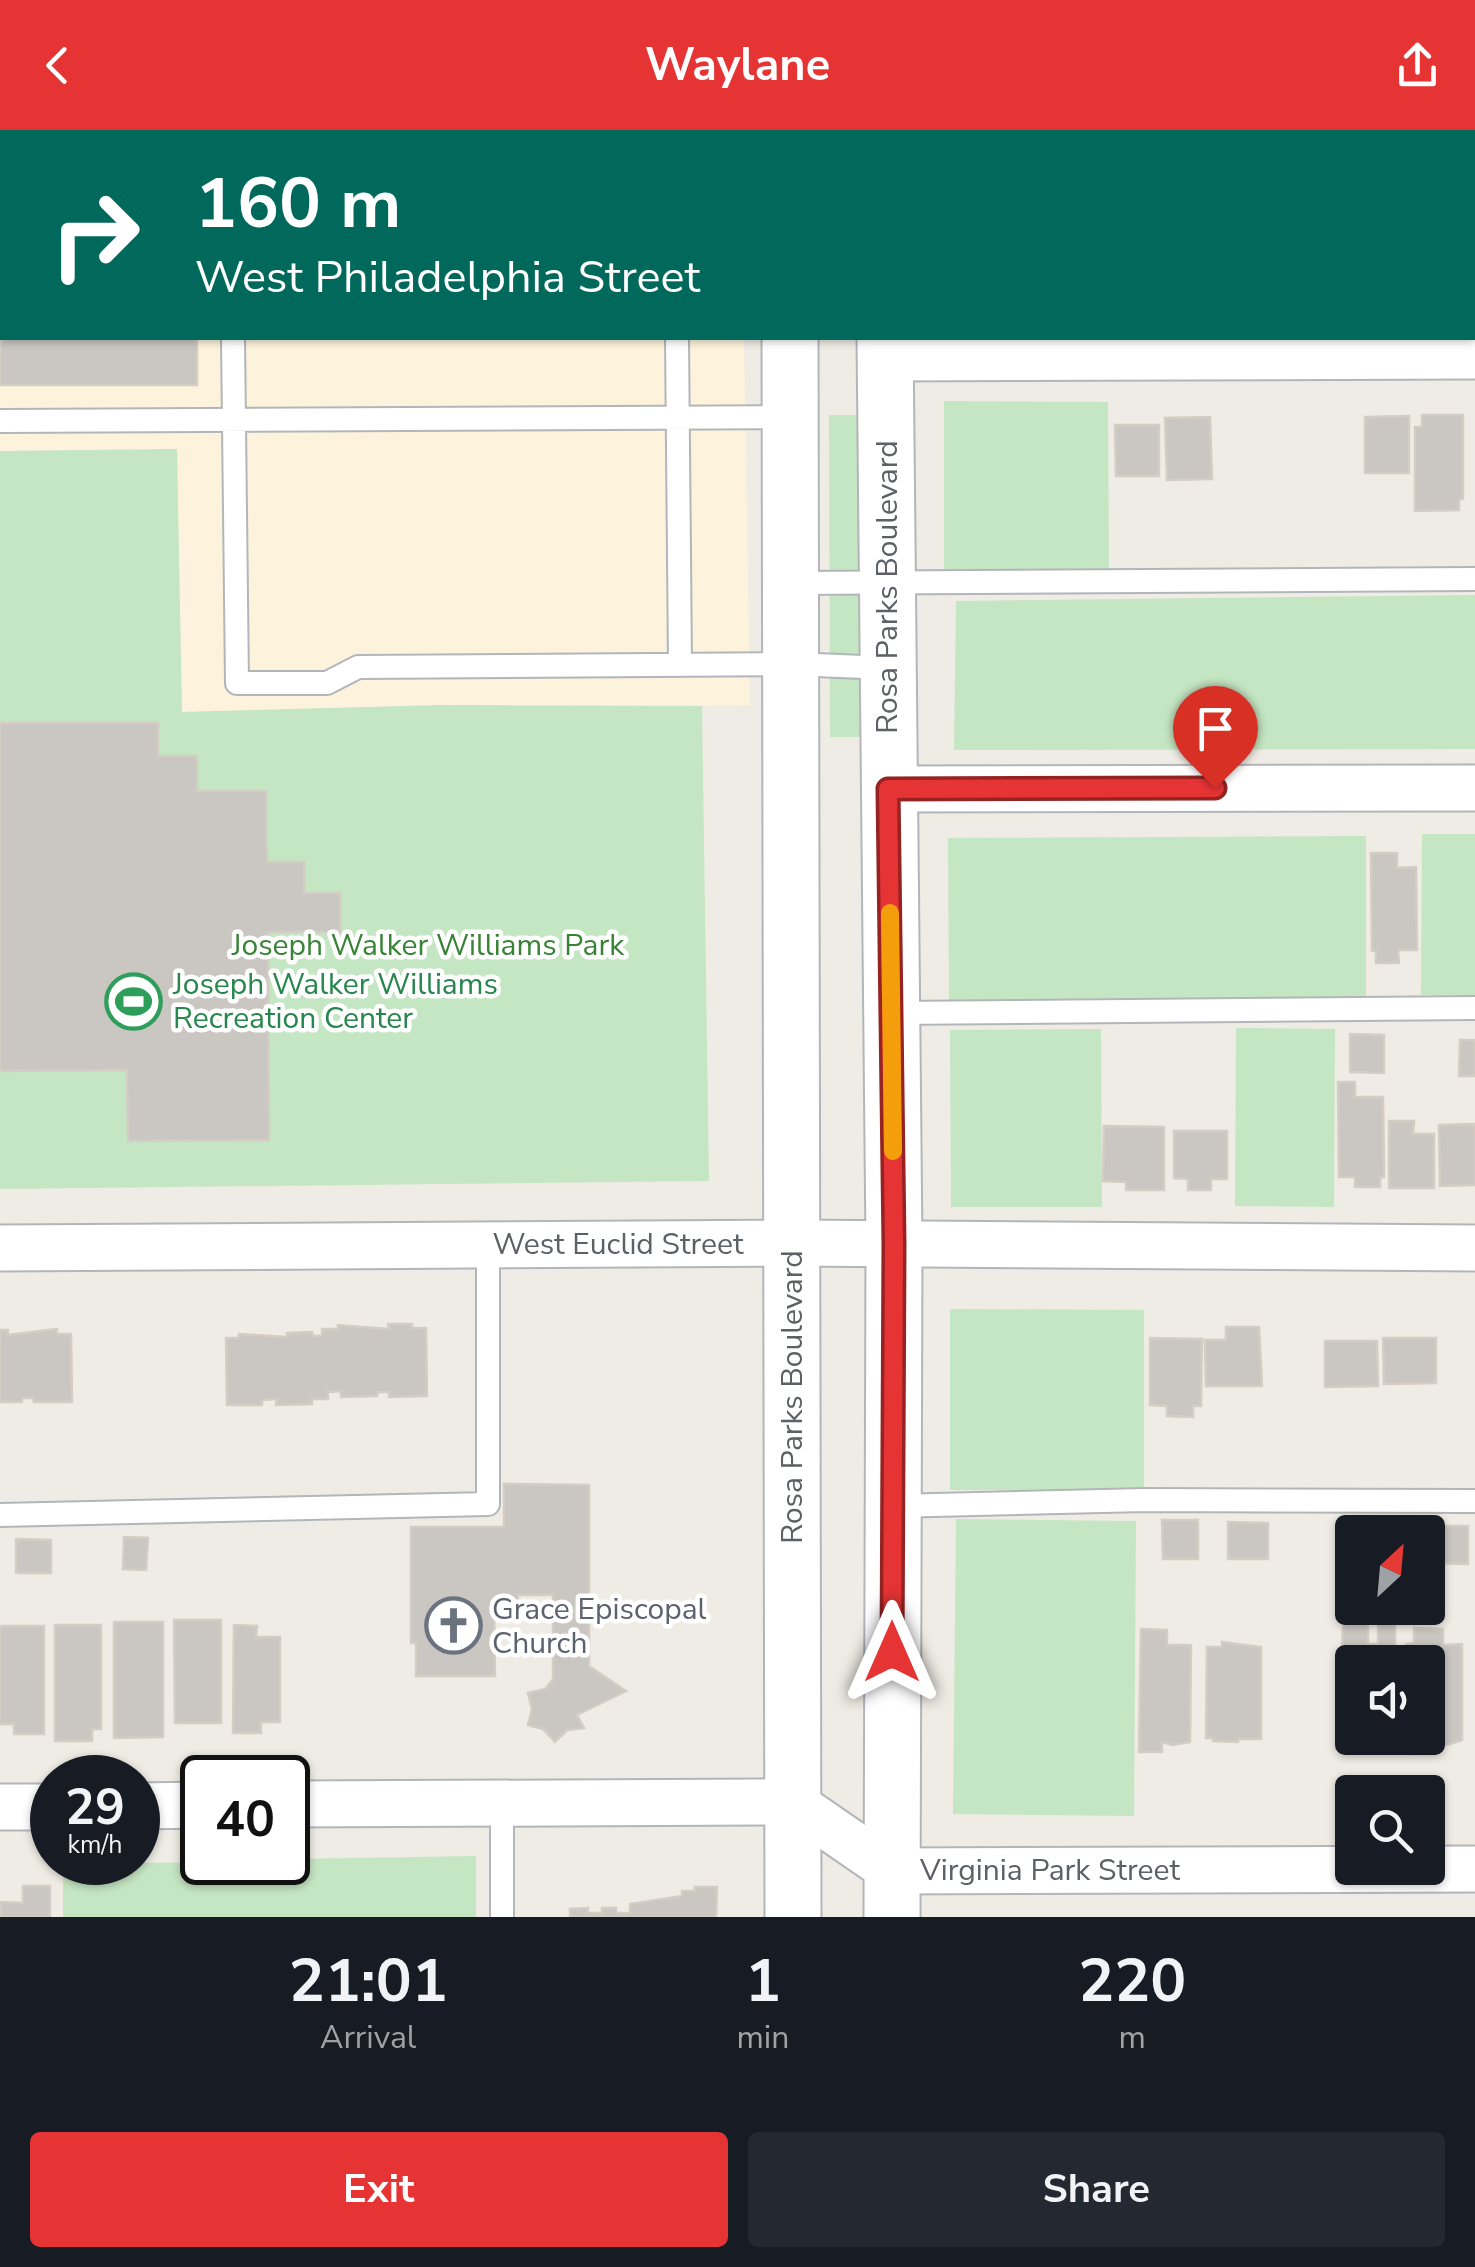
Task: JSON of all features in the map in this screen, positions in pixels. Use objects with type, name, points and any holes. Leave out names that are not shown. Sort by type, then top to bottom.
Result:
[{"type":"street","name":"Rosa Parks Boulevard","points":[[790,340],[794,1917]]},
{"type":"street","name":"Rosa Parks Boulevard","points":[[885,348],[894,1244],[892,1894]]},
{"type":"street","points":[[885,348],[1475,356]]},
{"type":"street","points":[[888,789],[1475,788]]},
{"type":"street","name":"West Euclid Street","points":[[0,1248],[894,1244],[1475,1248]]},
{"type":"street","points":[[310,1804],[792,1802]]},
{"type":"street","name":"Virginia Park Street","points":[[792,1802],[892,1894],[1475,1869]]},
{"type":"street","points":[[0,1807],[30,1806]]},
{"type":"lane","points":[[233,340],[237,683],[327,683],[358,667],[792,664],[886,668]]},
{"type":"lane","points":[[677,340],[680,665]]},
{"type":"lane","points":[[0,421],[790,417]]},
{"type":"lane","points":[[792,583],[1475,579]]},
{"type":"lane","points":[[890,1013],[1475,1008]]},
{"type":"lane","points":[[0,1515],[488,1504],[488,1245]]},
{"type":"lane","points":[[892,1506],[1146,1500],[1475,1501]]},
{"type":"lane","points":[[502,1803],[502,1917]]},
{"type":"shaded area","points":[[0,340],[744,340],[750,705],[181,712],[177,449],[0,451]]},
{"type":"green space","points":[[944,401],[1108,402],[1109,569],[944,569]]},
{"type":"green space","points":[[829,415],[861,415],[861,737],[830,737]]},
{"type":"green space","name":"Joseph Walker Williams Park","points":[[177,449],[182,712],[440,705],[702,706],[709,1181],[0,1189],[0,451]]},
{"type":"green space","points":[[1475,595],[1475,749],[954,750],[956,601]]},
{"type":"green space","points":[[1422,834],[1475,834],[1475,995],[1421,995]]},
{"type":"green space","points":[[1366,836],[1366,998],[949,1001],[948,838]]},
{"type":"green space","points":[[1236,1028],[1335,1029],[1334,1207],[1235,1206]]},
{"type":"green space","points":[[1101,1029],[1102,1207],[951,1207],[950,1030]]},
{"type":"green space","points":[[950,1309],[1144,1310],[1144,1490],[950,1490]]},
{"type":"green space","points":[[956,1519],[1136,1521],[1134,1816],[953,1814]]},
{"type":"green space","points":[[476,1856],[476,1917],[63,1917],[63,1885],[160,1885],[160,1863],[180,1862],[180,1885],[310,1885],[310,1859]]},
{"type":"building","points":[[0,340],[197,340],[197,385],[0,385]]},
{"type":"building","points":[[1422,415],[1463,415],[1463,499],[1459,499],[1459,510],[1415,511],[1415,427],[1422,427]]},
{"type":"building","points":[[1409,416],[1409,473],[1365,473],[1365,417]]},
{"type":"building","points":[[1210,417],[1212,479],[1167,480],[1165,418]]},
{"type":"building","points":[[1115,425],[1159,425],[1159,476],[1116,476]]},
{"type":"building","name":"Joseph Walker Williams Recreation Center","points":[[0,723],[158,723],[158,756],[197,756],[197,791],[266,791],[267,862],[304,862],[304,893],[340,893],[340,932],[268,932],[269,1140],[128,1141],[127,1070],[0,1071]]},
{"type":"building","points":[[1371,853],[1397,853],[1397,868],[1416,867],[1417,950],[1398,950],[1399,963],[1376,963],[1376,951],[1372,951]]},
{"type":"building","points":[[1350,1034],[1384,1035],[1384,1073],[1350,1072]]},
{"type":"building","points":[[1460,1040],[1475,1040],[1475,1076],[1459,1076]]},
{"type":"building","points":[[1338,1082],[1355,1082],[1355,1097],[1383,1097],[1384,1177],[1380,1177],[1380,1187],[1355,1187],[1355,1177],[1339,1177]]},
{"type":"building","points":[[1389,1121],[1414,1121],[1413,1134],[1434,1134],[1434,1188],[1389,1188]]},
{"type":"building","points":[[1475,1124],[1475,1185],[1440,1186],[1439,1125]]},
{"type":"building","points":[[1104,1126],[1164,1127],[1164,1190],[1126,1190],[1126,1182],[1103,1181]]},
{"type":"building","points":[[1174,1131],[1227,1131],[1227,1179],[1211,1179],[1211,1190],[1188,1190],[1188,1179],[1174,1178]]},
{"type":"building","points":[[388,1324],[426,1328],[427,1396],[389,1397],[389,1392],[378,1392],[377,1396],[341,1397],[341,1391],[328,1392],[328,1399],[312,1399],[312,1404],[276,1405],[277,1399],[262,1400],[262,1405],[227,1405],[226,1338],[239,1338],[239,1334],[287,1337],[287,1333],[312,1332],[313,1336],[322,1336],[322,1329],[338,1329],[338,1325],[389,1329]]},
{"type":"building","points":[[1226,1327],[1259,1327],[1262,1386],[1206,1386],[1205,1340],[1226,1340]]},
{"type":"building","points":[[57,1329],[57,1334],[71,1334],[72,1402],[34,1402],[33,1398],[22,1398],[22,1402],[0,1402],[0,1330],[8,1330],[8,1335]]},
{"type":"building","points":[[1150,1338],[1202,1339],[1201,1406],[1193,1406],[1193,1417],[1167,1416],[1167,1406],[1150,1405]]},
{"type":"building","points":[[1383,1338],[1436,1338],[1436,1383],[1384,1384]]},
{"type":"building","points":[[1325,1341],[1377,1341],[1378,1386],[1325,1387]]},
{"type":"building","name":"Grace Episcopal Church","points":[[504,1484],[589,1485],[589,1666],[626,1691],[577,1715],[584,1728],[567,1730],[555,1742],[543,1729],[528,1725],[532,1709],[528,1693],[545,1689],[553,1679],[553,1595],[518,1595],[518,1609],[494,1609],[495,1676],[416,1676],[416,1643],[411,1643],[411,1527],[504,1527]]},
{"type":"building","points":[[1162,1520],[1198,1520],[1198,1559],[1163,1559]]},
{"type":"building","points":[[1228,1522],[1268,1523],[1268,1559],[1228,1559]]},
{"type":"building","points":[[1445,1526],[1468,1526],[1468,1564],[1445,1563]]},
{"type":"building","points":[[124,1537],[148,1538],[146,1570],[123,1569]]},
{"type":"building","points":[[16,1539],[51,1540],[51,1573],[16,1573]]},
{"type":"building","points":[[174,1620],[221,1620],[221,1723],[175,1723]]},
{"type":"building","points":[[114,1622],[163,1622],[163,1737],[114,1738]]},
{"type":"building","points":[[55,1625],[101,1625],[101,1729],[92,1729],[92,1741],[55,1741]]},
{"type":"building","points":[[234,1625],[257,1626],[256,1637],[280,1637],[280,1722],[261,1722],[261,1733],[233,1733]]},
{"type":"building","points":[[1343,1625],[1368,1625],[1368,1644],[1378,1644],[1378,1625],[1395,1625],[1395,1645],[1342,1645]]},
{"type":"building","points":[[0,1626],[44,1626],[44,1734],[14,1734],[14,1724],[0,1724]]},
{"type":"building","points":[[1414,1628],[1443,1629],[1443,1645],[1406,1645],[1414,1643]]},
{"type":"building","points":[[1141,1629],[1167,1630],[1167,1645],[1191,1645],[1190,1742],[1162,1742],[1162,1752],[1139,1752]]},
{"type":"building","points":[[1222,1642],[1261,1647],[1261,1739],[1238,1742],[1206,1738],[1207,1647],[1222,1647]]},
{"type":"building","points":[[1462,1644],[1462,1740],[1447,1745],[1443,1645]]},
{"type":"building","points":[[23,1886],[50,1886],[50,1917],[1,1917],[1,1902],[23,1903]]},
{"type":"building","points":[[695,1887],[717,1887],[716,1917],[570,1917],[570,1909],[588,1908],[587,1913],[602,1913],[602,1908],[616,1908],[616,1913],[630,1913],[630,1904],[682,1896],[682,1891],[695,1891]]},
{"type":"slow traffic","points":[[890,913],[893,1151]]},
{"type":"place","name":"Joseph Walker Williams Recreation Center","points":[[134,1001]]},
{"type":"place","name":"Grace Episcopal Church","points":[[453,1626]]},
{"type":"route","points":[[892,1652],[894,1244],[888,789],[1215,788]]}]
